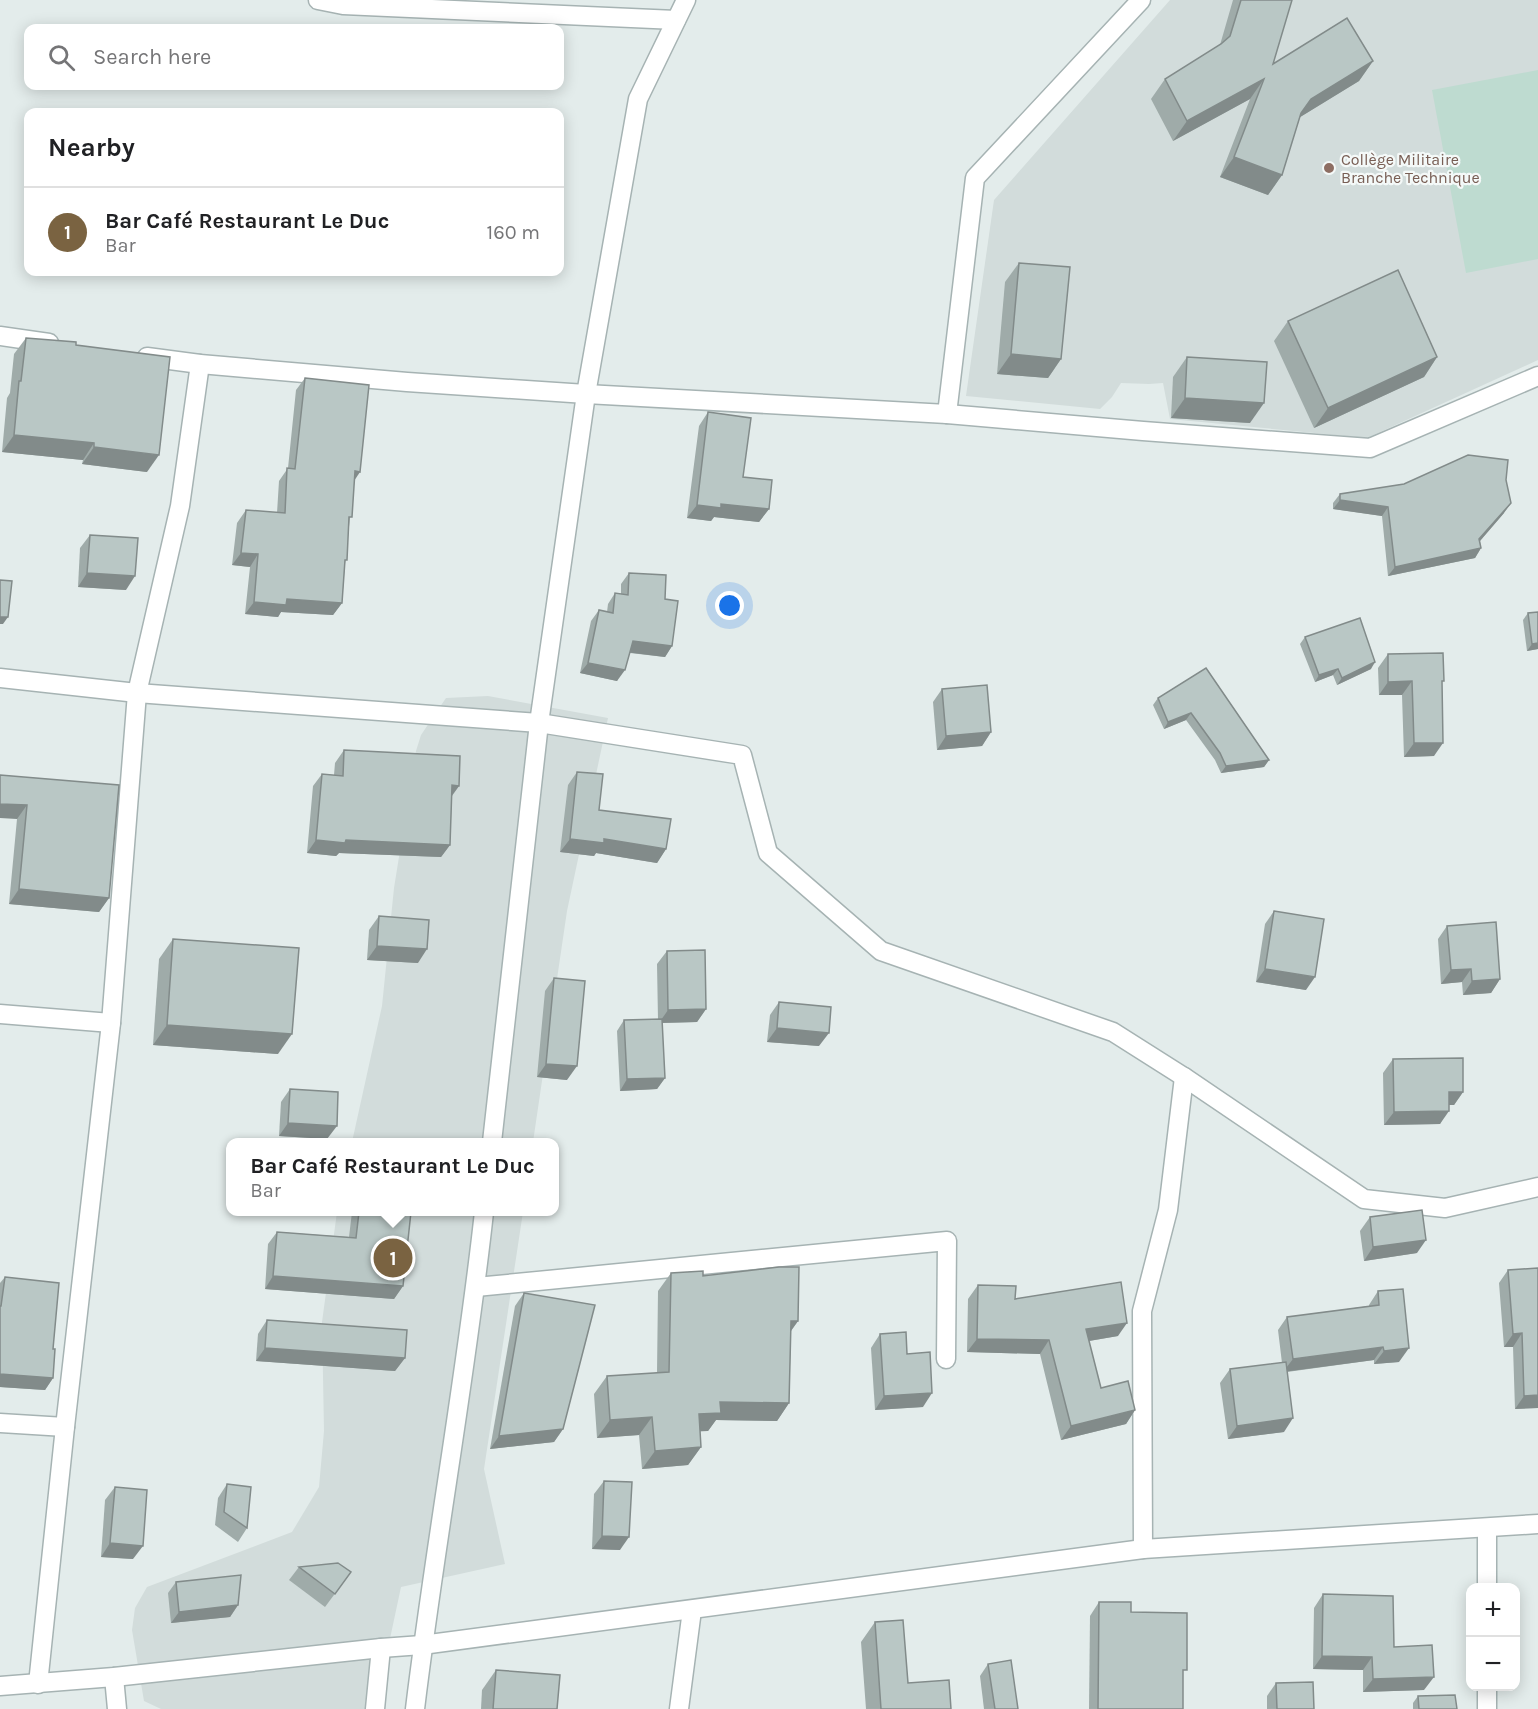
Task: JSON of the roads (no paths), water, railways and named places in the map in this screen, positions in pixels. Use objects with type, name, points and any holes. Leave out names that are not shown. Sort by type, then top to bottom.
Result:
[{"type":"street","points":[[318,0],[343,4],[676,20]]},
{"type":"street","points":[[493,1138],[539,723],[586,394],[638,99],[686,0]]},
{"type":"street","points":[[947,414],[975,178],[1141,0]]},
{"type":"street","points":[[0,336],[70,346]]},
{"type":"street","points":[[129,354],[200,364],[407,382],[947,414],[1370,448],[1538,376]]},
{"type":"street","points":[[38,1683],[111,1023],[137,693],[180,506],[200,364]]},
{"type":"street","points":[[0,678],[137,693],[539,723],[742,755],[768,853],[881,951],[1113,1032],[1184,1077],[1364,1199],[1445,1208],[1538,1187]]},
{"type":"street","points":[[0,1014],[111,1023]]},
{"type":"street","points":[[1143,1549],[1142,1311],[1168,1210],[1184,1077]]},
{"type":"street","points":[[415,1709],[422,1645],[476,1287],[484,1216]]},
{"type":"street","points":[[476,1287],[947,1241],[946,1359]]},
{"type":"street","points":[[0,1422],[65,1427]]},
{"type":"street","points":[[0,1686],[114,1677],[422,1645],[1143,1549],[1538,1524]]},
{"type":"street","points":[[1487,1528],[1487,1583]]},
{"type":"street","points":[[679,1709],[692,1610]]},
{"type":"street","points":[[375,1709],[381,1648]]},
{"type":"street","points":[[114,1677],[117,1709]]},
{"type":"street","points":[[1487,1691],[1487,1709]]},
{"type":"place","name":"Collège Militaire Branche Technique","points":[[1329,168]]},
{"type":"place","name":"Bar Café Restaurant Le Duc","points":[[393,1258]]}]
